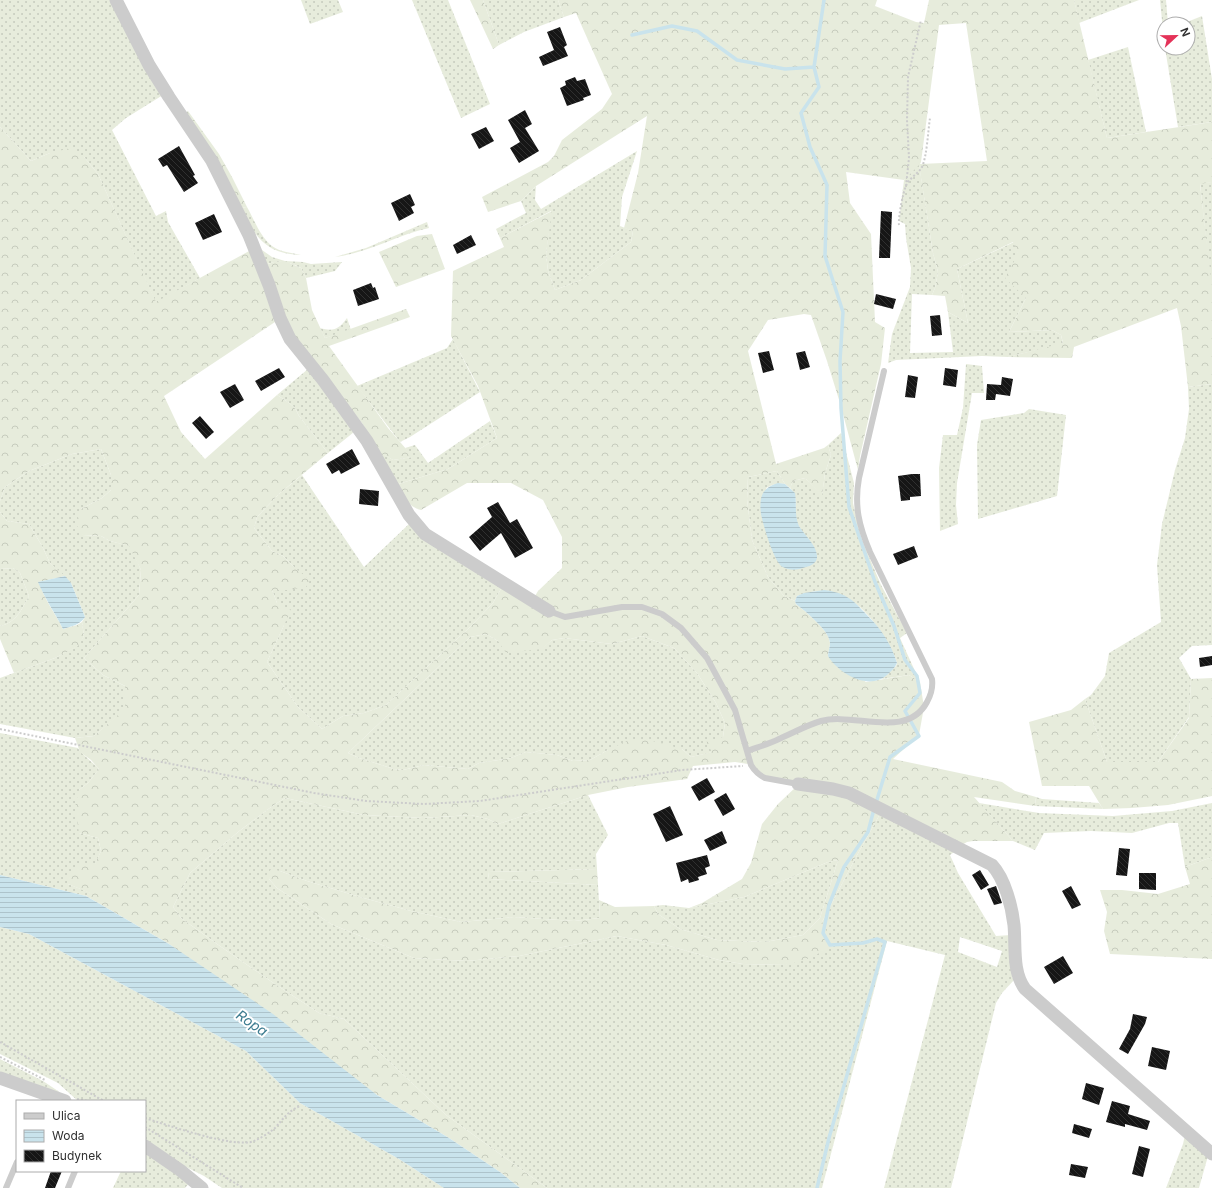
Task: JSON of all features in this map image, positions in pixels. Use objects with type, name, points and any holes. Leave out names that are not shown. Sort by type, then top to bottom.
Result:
[{"type":"street","points":[[116,0],[149,65],[212,161],[249,235],[269,285],[280,318],[290,339],[323,380],[367,441],[409,514],[425,534],[549,611]]},
{"type":"street","points":[[798,784],[849,793],[992,865],[997,870],[1005,886],[1013,918],[1017,973],[1025,989],[1212,1154]]},
{"type":"street","points":[[0,1078],[44,1097],[68,1100]]},
{"type":"street","points":[[146,1147],[180,1170],[202,1188]]},
{"type":"lane","points":[[747,751],[808,726],[832,719],[887,723],[902,721],[920,713],[928,700],[933,686],[932,679],[870,552],[863,535],[858,512],[856,493],[884,371]]},
{"type":"lane","points":[[549,611],[565,617],[622,607],[642,607],[662,614],[681,628],[707,658],[736,710],[751,765],[761,776],[765,778],[798,784]]},
{"type":"lane","points":[[6,1188],[16,1164]]},
{"type":"lane","points":[[68,1188],[75,1172]]},
{"type":"path","points":[[899,225],[899,214],[906,186],[909,158],[907,120],[908,77],[921,20]]},
{"type":"path","points":[[906,186],[922,166],[930,118]]},
{"type":"path","points":[[0,728],[314,793],[366,801],[424,804],[480,801],[682,770],[751,765]]},
{"type":"path","points":[[0,1042],[102,1100]]},
{"type":"path","points":[[146,1118],[207,1136],[247,1144],[274,1129],[290,1110],[300,1106]]},
{"type":"path","points":[[146,1128],[244,1188]]},
{"type":"green space","points":[[0,0],[112,0],[163,95],[126,118],[112,130],[156,216],[166,211],[168,222],[200,278],[156,303],[98,174],[84,157],[50,153],[31,161],[0,127]]},
{"type":"green space","points":[[301,0],[338,0],[343,12],[310,24]]},
{"type":"green space","points":[[412,0],[448,0],[490,104],[461,118]]},
{"type":"green space","points":[[470,0],[483,0],[499,45],[493,49]]},
{"type":"green space","points":[[483,0],[558,0],[564,17],[524,32],[499,45]]},
{"type":"green space","points":[[558,0],[877,0],[875,6],[916,22],[924,23],[929,0],[1074,0],[1107,138],[1212,122],[1212,182],[1200,184],[1212,287],[1212,384],[1188,387],[1181,326],[1177,308],[1074,347],[1072,358],[1008,357],[1063,343],[1061,335],[1052,330],[1009,332],[1026,298],[1005,278],[1018,254],[1013,242],[957,269],[968,323],[948,312],[945,296],[932,295],[938,272],[933,253],[919,165],[904,180],[846,172],[850,203],[871,234],[875,322],[885,328],[881,364],[858,470],[840,403],[811,315],[804,314],[768,320],[748,351],[776,464],[824,448],[828,445],[831,455],[825,473],[822,496],[805,478],[793,481],[790,488],[785,484],[777,471],[748,477],[747,499],[752,540],[768,577],[784,596],[795,601],[796,604],[822,627],[826,633],[830,643],[828,656],[866,682],[909,675],[920,682],[924,707],[919,735],[893,759],[1002,782],[1015,791],[1036,797],[1035,806],[974,797],[1013,841],[973,841],[967,842],[960,846],[880,814],[822,922],[834,946],[805,960],[786,965],[743,964],[719,960],[666,945],[617,936],[519,956],[467,961],[414,958],[331,924],[277,888],[269,879],[268,874],[271,869],[280,871],[360,897],[411,911],[461,922],[514,917],[574,921],[600,918],[599,900],[615,907],[654,906],[658,914],[680,929],[717,940],[765,942],[803,935],[820,918],[838,860],[828,862],[744,897],[689,908],[702,903],[742,879],[751,863],[762,824],[778,804],[798,785],[761,776],[748,764],[735,762],[693,766],[687,779],[628,787],[588,795],[498,824],[488,819],[471,815],[423,818],[364,815],[285,798],[238,832],[190,873],[173,907],[181,918],[319,1013],[344,1019],[446,1115],[547,1188],[520,1188],[500,1172],[449,1138],[377,1095],[169,944],[86,896],[90,893],[68,884],[69,877],[76,865],[95,864],[101,851],[98,838],[79,833],[75,807],[79,790],[88,783],[99,769],[91,760],[80,752],[75,738],[94,736],[125,709],[125,686],[103,675],[84,658],[139,595],[141,570],[129,546],[110,541],[101,536],[83,535],[76,524],[81,509],[102,498],[111,490],[111,475],[101,449],[72,454],[29,471],[5,487],[0,501],[0,127],[31,161],[50,153],[71,148],[84,157],[98,174],[156,302],[251,250],[278,320],[164,396],[181,432],[205,459],[277,395],[295,408],[299,416],[328,453],[279,494],[257,517],[254,528],[272,551],[283,556],[310,580],[306,587],[287,590],[272,590],[277,603],[291,610],[267,662],[298,707],[322,729],[343,716],[364,713],[386,705],[470,627],[493,603],[502,587],[532,601],[538,591],[562,568],[562,537],[543,500],[511,483],[467,483],[421,510],[412,506],[403,497],[395,485],[448,469],[497,438],[478,386],[451,336],[453,271],[504,247],[500,238],[552,211],[546,254],[548,271],[555,290],[581,280],[631,242],[633,231],[624,228],[638,173],[647,116],[536,186],[521,201],[488,212],[482,197],[548,162],[554,156],[562,140],[602,109],[612,94],[576,13],[564,17]],"holes":[[[966,23],[987,161],[920,164],[939,25]],[[486,634],[498,641],[506,653],[542,649],[552,640],[564,638],[612,644],[642,636],[674,648],[697,673],[716,703],[725,723],[723,737],[706,742],[712,752],[691,757],[682,749],[649,740],[627,741],[590,760],[573,761],[557,755],[526,752],[511,758],[479,763],[468,769],[424,765],[403,770],[394,769],[348,753],[470,637]]]},
{"type":"green space","points":[[1074,0],[1139,0],[1079,23]]},
{"type":"green space","points":[[1160,0],[1166,0],[1167,16],[1162,16]]},
{"type":"green space","points":[[1202,16],[1212,79],[1212,122],[1178,127],[1166,56],[1196,56],[1196,18]]},
{"type":"green space","points":[[1128,47],[1146,132],[1107,138],[1088,60]]},
{"type":"green space","points":[[188,111],[219,154],[247,207],[240,208],[183,115]]},
{"type":"green space","points":[[637,151],[622,197],[620,226],[633,231],[631,242],[581,280],[555,290],[548,271],[546,254],[551,211],[500,238],[496,229],[526,213],[521,201],[536,186],[535,200],[541,209]]},
{"type":"green space","points":[[919,164],[933,253],[938,272],[932,295],[912,294],[910,353],[953,352],[948,312],[968,323],[957,269],[1014,242],[1018,253],[1026,298],[1009,332],[1052,330],[1061,335],[1063,344],[1008,357],[982,356],[896,360],[888,363],[892,334],[910,287],[911,268],[905,224],[899,221],[904,180]]},
{"type":"green space","points":[[1212,182],[1212,287],[1211,287],[1200,183]]},
{"type":"green space","points":[[247,207],[264,238],[272,246],[282,251],[301,255],[279,251],[263,242],[251,227],[240,208]]},
{"type":"green space","points":[[427,222],[429,228],[359,252],[335,257],[366,248]]},
{"type":"green space","points":[[432,234],[445,269],[396,287],[379,252],[417,236]]},
{"type":"green space","points":[[262,250],[272,257],[285,261],[311,264],[342,262],[335,271],[306,278],[301,268],[292,264],[274,262],[265,265]]},
{"type":"green space","points":[[285,261],[301,268],[306,278],[312,310],[325,338],[406,309],[410,317],[329,346],[388,428],[413,457],[393,460],[379,452],[362,423],[293,335],[265,265]]},
{"type":"green space","points":[[347,318],[351,330],[325,338],[320,328],[329,330],[336,329]]},
{"type":"green space","points":[[453,339],[480,392],[400,442],[357,386],[447,348]]},
{"type":"green space","points":[[966,364],[982,366],[984,393],[972,393],[957,483],[956,505],[958,524],[940,531],[939,468],[943,435],[957,435],[963,408]]},
{"type":"green space","points":[[308,369],[354,432],[328,453],[299,416],[295,408],[277,395]]},
{"type":"green space","points":[[1212,384],[1212,645],[1192,646],[1179,658],[1191,679],[1189,717],[1158,762],[1107,762],[1085,699],[1091,695],[1105,676],[1109,653],[1161,622],[1157,565],[1162,524],[1175,470],[1185,438],[1189,409],[1188,387]]},
{"type":"green space","points":[[1029,409],[1066,415],[1057,496],[978,519],[977,445],[981,420],[1024,413]]},
{"type":"green space","points":[[490,421],[497,438],[448,469],[395,485],[380,452],[393,460],[412,457],[405,448],[415,445],[428,463]]},
{"type":"green space","points":[[841,433],[854,483],[853,503],[861,538],[881,585],[907,633],[900,638],[920,682],[909,675],[882,679],[896,666],[897,663],[893,652],[883,635],[867,614],[847,598],[836,593],[824,591],[811,592],[797,596],[795,601],[784,596],[768,577],[752,540],[747,499],[748,477],[777,471],[785,484],[775,484],[766,488],[815,549],[797,523],[795,514],[796,499],[790,488],[793,481],[805,478],[822,495],[825,473],[831,455],[828,445]]},
{"type":"green space","points":[[101,449],[111,475],[111,490],[102,498],[81,509],[83,535],[101,536],[110,541],[130,546],[141,570],[139,595],[84,658],[103,675],[125,686],[125,710],[94,736],[75,738],[0,724],[0,678],[55,658],[77,646],[84,636],[82,622],[85,617],[71,583],[50,563],[29,524],[7,521],[0,512],[0,501],[5,487],[29,471],[72,454]]},
{"type":"green space","points":[[302,475],[364,567],[410,523],[502,587],[493,603],[470,627],[386,705],[364,713],[343,716],[322,729],[298,707],[267,662],[284,625],[272,590],[287,590],[294,567],[283,556],[272,551],[254,528],[257,517],[279,494]]},
{"type":"green space","points":[[0,512],[7,521],[29,524],[50,563],[65,576],[39,582],[63,629],[82,622],[84,636],[78,646],[55,658],[14,673],[0,639],[0,626],[10,622],[18,615],[29,596],[20,573],[13,568],[0,569]]},
{"type":"green space","points":[[13,568],[20,573],[29,596],[18,615],[10,622],[0,626],[0,569]]},
{"type":"green space","points":[[486,634],[498,641],[541,649],[552,640],[564,638],[612,644],[642,636],[674,648],[697,673],[716,703],[725,723],[723,737],[713,752],[691,757],[682,749],[608,750],[590,760],[573,761],[557,755],[526,752],[511,758],[479,763],[468,769],[424,765],[403,770],[394,769],[348,753],[470,637]]},
{"type":"green space","points":[[1212,678],[1212,796],[1168,805],[1103,809],[1089,786],[1042,786],[1029,722],[1071,710],[1085,699],[1107,762],[1158,762],[1189,718],[1191,679]]},
{"type":"green space","points":[[0,733],[78,748],[99,769],[88,783],[79,790],[79,833],[98,838],[101,851],[95,865],[68,884],[91,893],[86,896],[0,875]]},
{"type":"green space","points":[[588,795],[608,835],[596,854],[597,869],[488,872],[489,879],[598,885],[600,918],[574,921],[514,917],[461,922],[411,911],[360,897],[280,871],[269,879],[277,888],[331,924],[414,958],[467,961],[519,956],[617,936],[666,945],[719,960],[743,964],[786,965],[822,922],[880,814],[957,850],[950,855],[958,873],[996,936],[1011,935],[1012,977],[1014,980],[1002,993],[996,1003],[951,1188],[884,1188],[945,955],[887,941],[822,1188],[547,1188],[446,1115],[344,1019],[319,1013],[181,918],[173,907],[190,873],[238,832],[285,798],[364,815],[423,818],[471,815],[488,819],[498,824]],"holes":[[[960,937],[1002,951],[997,967],[958,952]]]},
{"type":"green space","points":[[1036,797],[1042,799],[1099,803],[1103,809],[1035,806]]},
{"type":"green space","points":[[979,803],[1039,813],[1113,816],[1172,811],[1212,803],[1212,857],[1185,867],[1178,823],[1169,823],[1132,833],[1091,831],[1044,833],[1035,850],[1013,841]]},
{"type":"green space","points":[[1212,857],[1212,959],[1110,954],[1104,931],[1107,912],[1100,890],[1122,890],[1158,894],[1190,884],[1185,867]]},
{"type":"green space","points":[[838,860],[820,918],[803,935],[765,942],[717,940],[680,929],[658,914],[654,906],[663,905],[689,908],[744,897],[828,862]]},
{"type":"green space","points":[[597,869],[598,885],[489,879],[488,872]]},
{"type":"green space","points":[[0,927],[29,934],[246,1051],[300,1103],[399,1159],[444,1188],[222,1188],[146,1143],[146,1100],[77,1100],[58,1083],[0,1054]]},
{"type":"green space","points":[[0,1059],[43,1081],[61,1093],[0,1075]]},
{"type":"green space","points":[[1185,1135],[1208,1156],[1199,1188],[1166,1188],[1183,1144]]},
{"type":"green space","points":[[146,1152],[190,1182],[185,1188],[113,1188],[121,1172],[146,1172]]},
{"type":"water","points":[[778,483],[785,484],[795,493],[797,522],[813,545],[817,554],[816,561],[810,566],[794,570],[783,567],[776,558],[769,543],[760,506],[763,493],[766,489]]},
{"type":"water","points":[[65,576],[71,583],[85,617],[78,624],[63,629],[38,582]]},
{"type":"water","points":[[824,590],[844,595],[854,602],[873,621],[889,643],[897,663],[887,675],[880,680],[863,681],[855,678],[839,669],[828,656],[830,643],[826,633],[822,627],[796,604],[795,601],[797,596],[804,593]]},
{"type":"water","name":"Ropa","points":[[0,875],[86,896],[169,944],[273,1014],[377,1095],[449,1138],[500,1172],[520,1188],[444,1188],[399,1159],[300,1103],[246,1051],[29,934],[0,927]]},
{"type":"building","points":[[560,27],[567,45],[564,47],[568,56],[543,66],[539,57],[554,50],[547,32]]},
{"type":"building","points":[[575,77],[577,81],[585,79],[591,95],[583,98],[584,100],[567,106],[560,88],[566,85],[565,81]]},
{"type":"building","points":[[525,110],[532,124],[525,128],[539,151],[519,163],[510,148],[520,142],[508,120]]},
{"type":"building","points":[[486,127],[494,141],[479,149],[471,134]]},
{"type":"building","points":[[179,146],[195,175],[193,176],[198,183],[184,192],[167,165],[163,167],[158,159]]},
{"type":"building","points":[[410,194],[415,205],[411,207],[414,213],[399,221],[391,203]]},
{"type":"building","points":[[881,211],[892,212],[890,258],[879,258]]},
{"type":"building","points":[[214,214],[222,232],[203,240],[195,223]]},
{"type":"building","points":[[471,235],[476,245],[457,254],[453,245]]},
{"type":"building","points":[[371,283],[373,288],[375,287],[379,299],[358,306],[353,290]]},
{"type":"building","points":[[876,294],[896,299],[893,309],[874,304]]},
{"type":"building","points":[[940,315],[942,335],[932,336],[930,316]]},
{"type":"building","points":[[769,351],[774,370],[763,373],[758,353]]},
{"type":"building","points":[[805,351],[810,367],[800,370],[796,353]]},
{"type":"building","points":[[279,368],[285,377],[261,391],[255,381]]},
{"type":"building","points":[[945,368],[958,370],[956,387],[943,385]]},
{"type":"building","points":[[908,375],[918,377],[915,398],[905,397]]},
{"type":"building","points":[[1002,377],[1013,379],[1010,396],[996,394],[995,400],[986,400],[987,384],[1001,385]]},
{"type":"building","points":[[235,384],[244,400],[230,408],[220,392]]},
{"type":"building","points":[[200,416],[214,432],[206,439],[192,423]]},
{"type":"building","points":[[352,449],[360,464],[341,474],[339,470],[332,474],[326,464]]},
{"type":"building","points":[[920,474],[921,496],[910,497],[910,500],[901,501],[898,476]]},
{"type":"building","points":[[360,489],[379,491],[378,506],[359,504]]},
{"type":"building","points":[[498,502],[510,523],[517,519],[533,548],[515,558],[501,533],[480,551],[469,537],[492,517],[487,508]]},
{"type":"building","points":[[914,546],[918,557],[898,565],[893,554]]},
{"type":"building","points":[[1212,656],[1212,665],[1200,667],[1199,658]]},
{"type":"building","points":[[707,778],[715,792],[699,801],[691,787]]},
{"type":"building","points":[[726,793],[735,809],[723,816],[714,800]]},
{"type":"building","points":[[670,806],[683,835],[666,842],[653,814]]},
{"type":"building","points":[[722,831],[727,843],[710,851],[704,840]]},
{"type":"building","points":[[1119,848],[1130,849],[1127,876],[1116,875]]},
{"type":"building","points":[[707,855],[710,866],[705,868],[707,874],[698,877],[699,880],[689,883],[688,879],[681,882],[676,863]]},
{"type":"building","points":[[980,870],[989,885],[981,890],[972,875]]},
{"type":"building","points":[[1139,873],[1156,873],[1156,890],[1139,889]]},
{"type":"building","points":[[996,886],[1002,903],[994,905],[987,889]]},
{"type":"building","points":[[1071,886],[1081,905],[1072,909],[1062,891]]},
{"type":"building","points":[[1063,956],[1073,973],[1054,984],[1044,967]]},
{"type":"building","points":[[1133,1014],[1147,1017],[1145,1024],[1128,1054],[1119,1049],[1130,1029]]},
{"type":"building","points":[[1152,1047],[1170,1051],[1166,1070],[1148,1066]]},
{"type":"building","points":[[1086,1083],[1104,1088],[1099,1105],[1082,1099]]},
{"type":"building","points":[[1112,1101],[1130,1106],[1128,1114],[1150,1121],[1147,1130],[1125,1124],[1125,1127],[1106,1122]]},
{"type":"building","points":[[1074,1124],[1092,1129],[1089,1138],[1072,1133]]},
{"type":"building","points":[[1139,1146],[1150,1149],[1143,1177],[1132,1174]]},
{"type":"building","points":[[1071,1164],[1088,1167],[1085,1178],[1069,1175]]},
{"type":"building","points":[[51,1172],[62,1172],[55,1188],[45,1188]]},
{"type":"waterway","points":[[824,0],[814,67],[819,87],[801,113],[810,147],[827,185],[825,256],[843,312],[840,361],[841,408],[849,507],[875,582],[894,626],[905,660],[917,676],[920,693],[905,711],[919,736],[890,757],[876,803]]},
{"type":"waterway","points":[[632,35],[672,26],[697,31],[737,60],[785,69],[814,67]]},
{"type":"waterway","points":[[817,1188],[829,1138],[885,942],[877,939],[863,943],[830,945],[823,933],[829,905],[844,867],[868,832],[874,809]]}]
